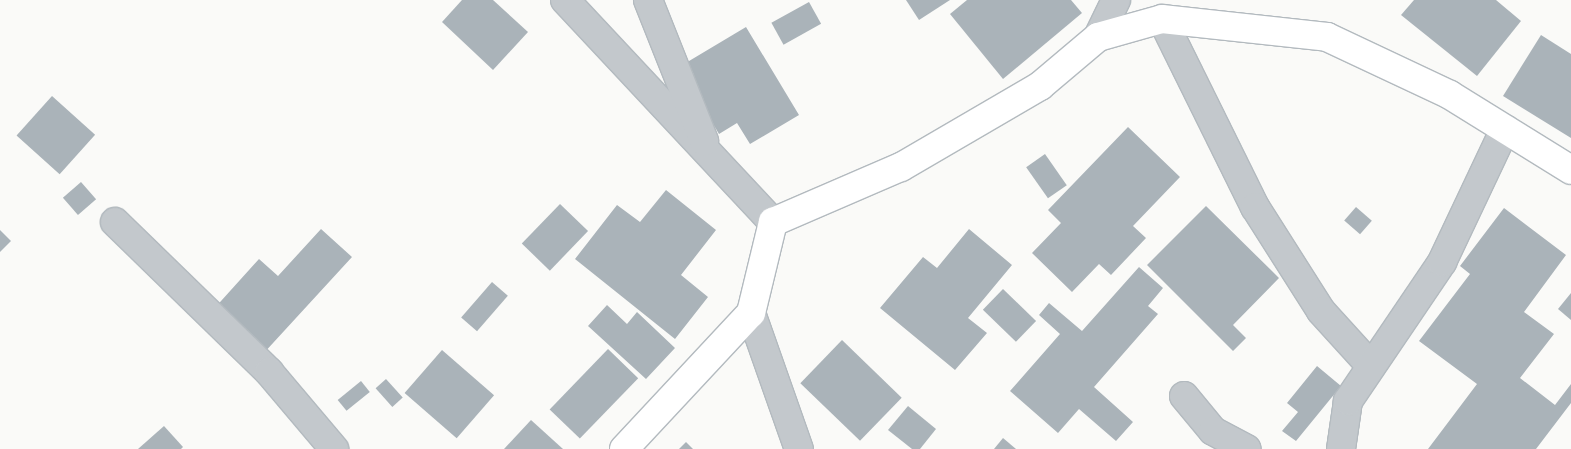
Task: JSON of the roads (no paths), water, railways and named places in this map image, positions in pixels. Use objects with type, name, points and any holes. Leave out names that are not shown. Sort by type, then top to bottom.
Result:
[{"type":"street","points":[[565,0],[773,222]]},
{"type":"street","points":[[648,0],[710,156]]},
{"type":"street","points":[[773,222],[901,167],[1040,86],[1105,13],[1327,38],[1450,95],[1571,170]]},
{"type":"street","points":[[1162,19],[1255,207],[1321,311],[1371,366]]},
{"type":"street","points":[[1341,449],[1348,401],[1442,262],[1505,129]]},
{"type":"street","points":[[115,222],[269,372],[334,449]]},
{"type":"street","points":[[624,449],[752,313],[773,222]]},
{"type":"street","points":[[752,313],[799,449]]},
{"type":"street","points":[[1184,396],[1213,431],[1247,449]]}]
